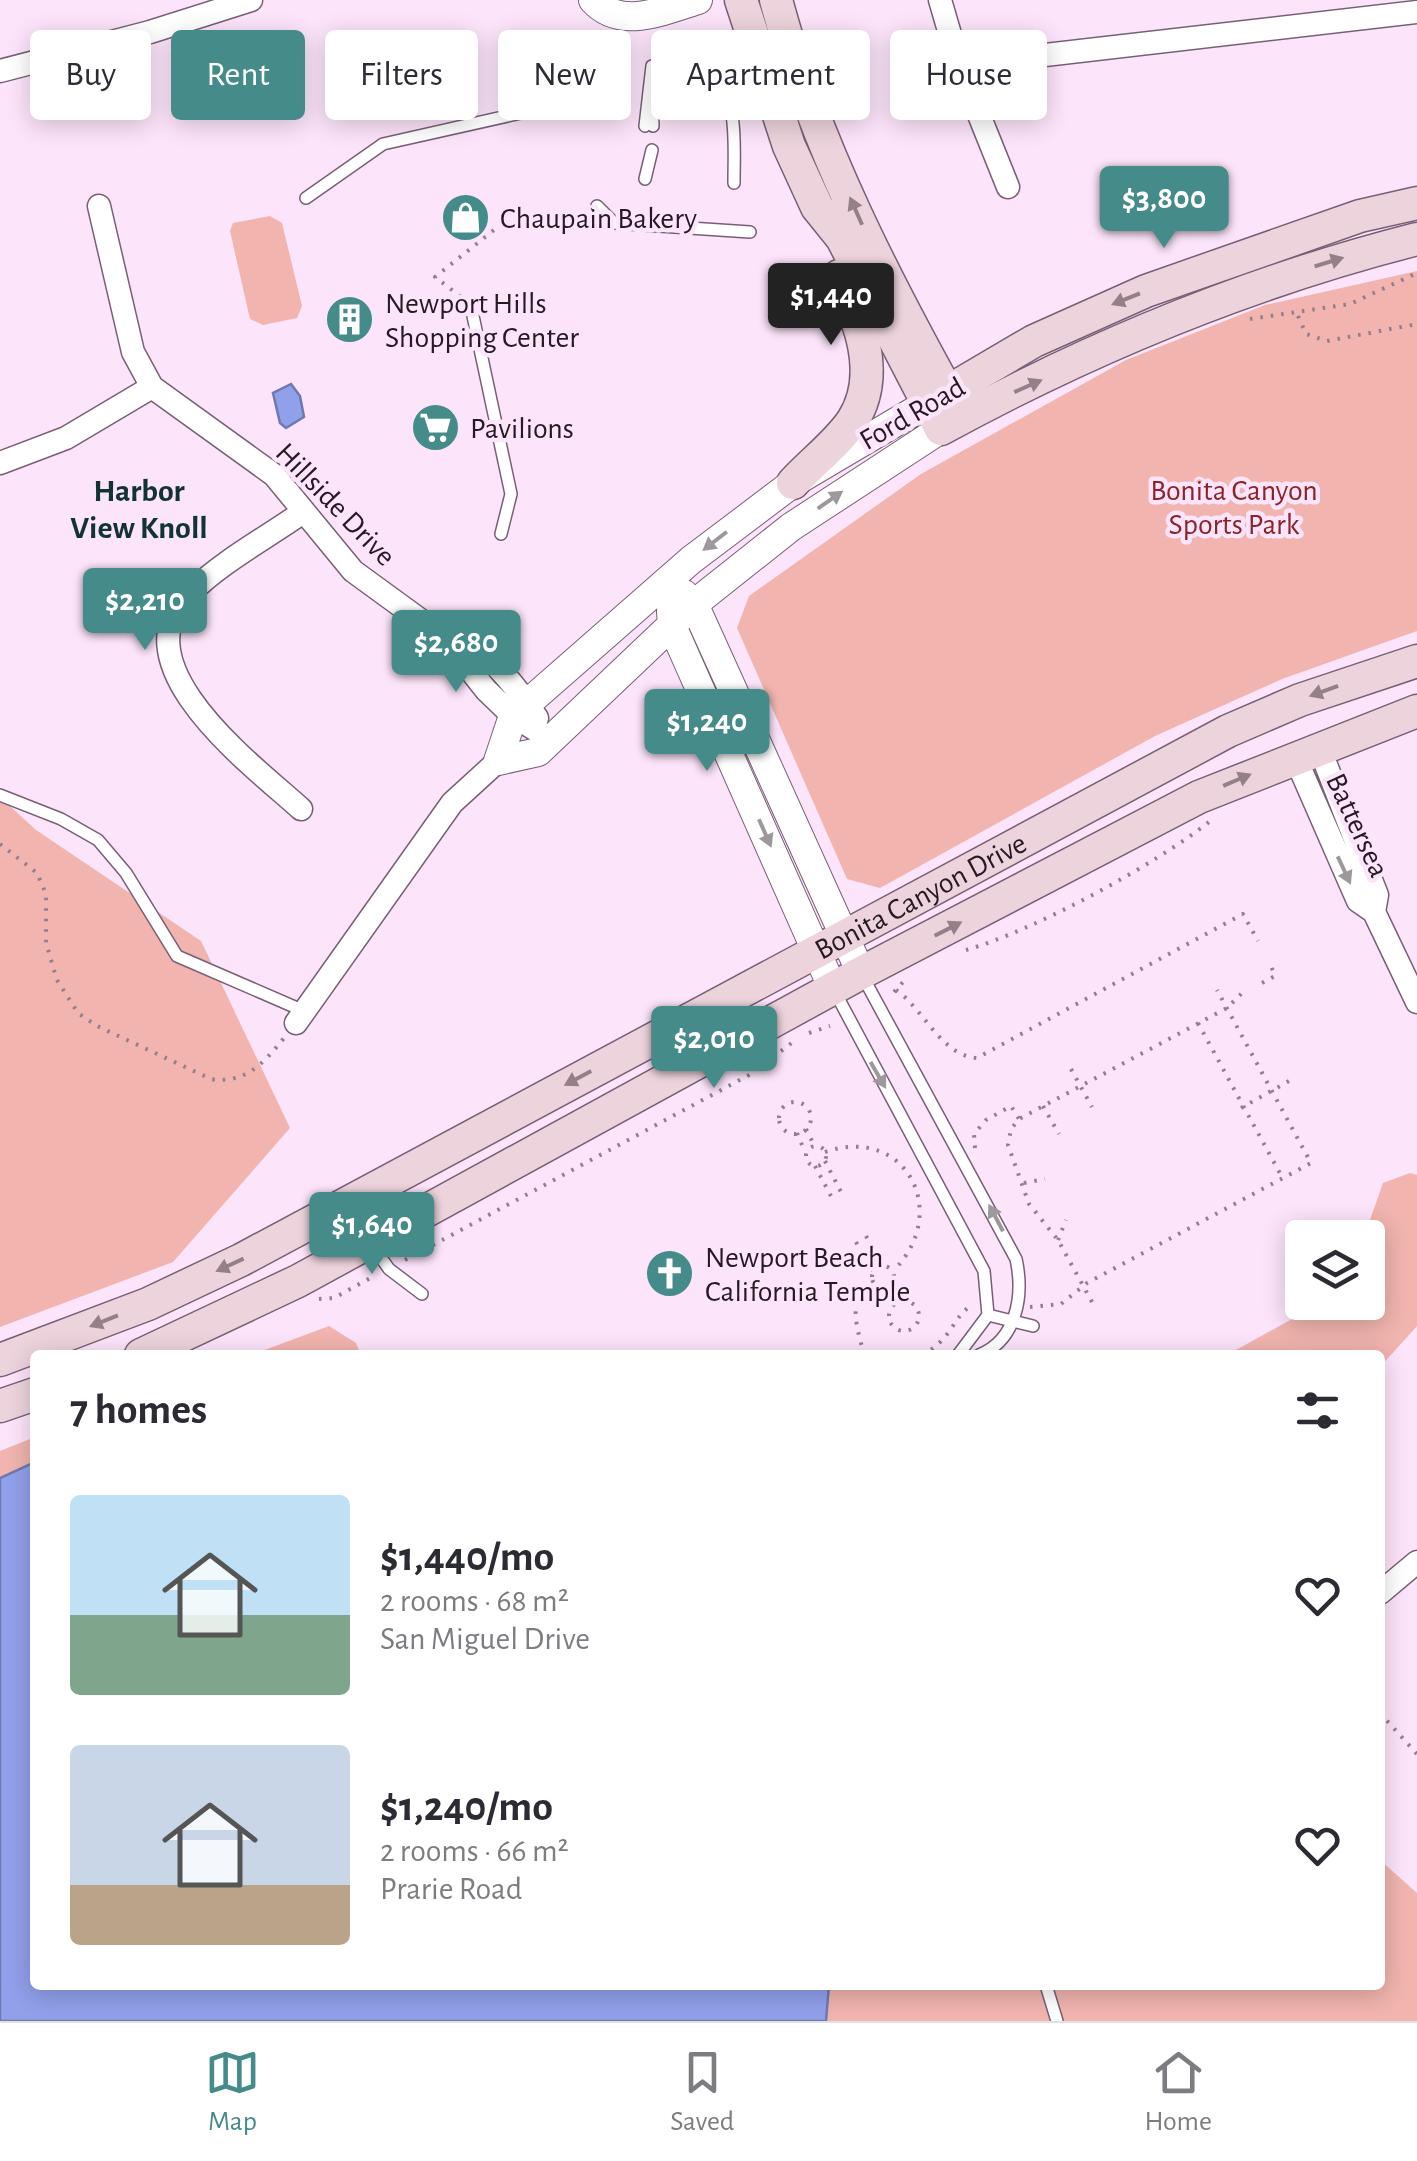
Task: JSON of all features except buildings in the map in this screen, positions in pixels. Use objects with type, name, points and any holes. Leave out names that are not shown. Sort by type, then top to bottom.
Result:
[{"type":"main road","points":[[741,0],[789,146],[823,214],[842,238],[945,410]]},
{"type":"main road","points":[[776,0],[812,111],[945,410]]},
{"type":"main road","name":"Ford Road","points":[[945,410],[1034,341],[1146,291],[1360,216],[1417,202]]},
{"type":"main road","points":[[793,483],[852,423],[867,392],[868,370],[857,317],[824,243],[823,214]]},
{"type":"main road","name":"Ford Road","points":[[945,410],[1271,280],[1417,238]]},
{"type":"main road","name":"Bonita Canyon Drive","points":[[0,1360],[148,1304],[241,1260],[1228,732],[1300,700],[1417,661]]},
{"type":"main road","name":"Bonita Canyon Drive","points":[[155,1350],[380,1255],[847,981],[1199,797],[1417,711]]},
{"type":"main road","points":[[0,1406],[30,1396]]},
{"type":"street","points":[[0,70],[150,32],[251,0]]},
{"type":"street","points":[[598,6],[624,18],[698,0]]},
{"type":"street","points":[[940,0],[949,30]]},
{"type":"street","points":[[1047,55],[1417,12]]},
{"type":"street","points":[[981,120],[1008,187]]},
{"type":"street","name":"Hillside Drive","points":[[99,206],[133,352],[152,387],[274,475],[353,571],[437,632],[468,642],[516,685],[520,709],[551,739]]},
{"type":"street","points":[[0,463],[66,438],[152,387]]},
{"type":"street","name":"Ford Road","points":[[300,1017],[452,802],[498,761],[520,709],[668,580],[793,483],[945,410]]},
{"type":"street","name":"Ford Road","points":[[498,761],[538,752],[694,604],[945,410]]},
{"type":"street","points":[[301,809],[200,715],[178,678],[170,635],[174,616],[190,592],[302,512]]},
{"type":"street","points":[[668,580],[694,604],[847,981]]},
{"type":"street","points":[[668,580],[672,626],[831,942]]},
{"type":"street","name":"Battersea","points":[[1307,752],[1358,901],[1374,912],[1417,1002]]},
{"type":"street","points":[[1385,1589],[1417,1562]]},
{"type":"lane","points":[[649,126],[646,91],[652,66],[670,60],[711,67],[726,85],[733,108],[734,183]]},
{"type":"lane","points":[[306,198],[383,144],[498,118]]},
{"type":"lane","points":[[646,179],[648,149]]},
{"type":"lane","points":[[597,206],[614,223],[750,232]]},
{"type":"lane","points":[[473,310],[511,494],[500,534]]},
{"type":"lane","points":[[0,795],[61,819],[98,840],[126,873],[176,956],[300,1017]]},
{"type":"lane","points":[[847,981],[984,1271],[988,1314],[962,1350]]},
{"type":"lane","points":[[847,981],[1010,1243],[1020,1278],[1018,1310],[1002,1339],[986,1350]]},
{"type":"lane","points":[[380,1255],[422,1294]]},
{"type":"lane","points":[[988,1314],[1033,1326]]},
{"type":"lane","points":[[1048,1990],[1057,2021]]},
{"type":"path","points":[[473,310],[435,277],[499,226]]},
{"type":"path","points":[[1244,320],[1350,304],[1417,273]]},
{"type":"path","points":[[1298,314],[1306,334],[1321,341],[1417,324]]},
{"type":"path","points":[[959,952],[1002,940],[1182,843],[1220,814]]},
{"type":"path","points":[[0,844],[37,873],[46,894],[46,943],[56,980],[78,1013],[97,1026],[198,1073],[227,1081],[244,1079],[300,1017]]},
{"type":"path","points":[[918,973],[895,991],[948,1047],[977,1058],[1242,914],[1258,941]]},
{"type":"path","points":[[1269,962],[1275,976]]},
{"type":"path","points":[[1262,984],[1283,975]]},
{"type":"path","points":[[1030,1307],[1061,1304],[1310,1163],[1218,990]]},
{"type":"path","points":[[1092,1302],[1058,1240],[1029,1204],[1008,1145],[1011,1129],[1019,1119],[1227,1008],[1242,994]]},
{"type":"path","points":[[1198,1023],[1282,1178]]},
{"type":"path","points":[[307,1300],[334,1298],[380,1255],[749,1075],[800,1036],[830,1026]]},
{"type":"path","points":[[1071,1070],[1092,1108]]},
{"type":"path","points":[[1242,1107],[1288,1081]]},
{"type":"path","points":[[806,1129],[797,1134],[786,1131],[780,1122],[787,1104],[802,1103],[809,1110],[806,1129],[815,1146],[825,1152],[846,1145],[878,1149],[896,1161],[913,1182],[920,1206],[916,1244],[893,1271],[892,1283],[902,1300],[915,1304],[919,1313],[910,1330],[900,1331],[891,1325],[892,1306],[882,1288],[873,1282]]},
{"type":"path","points":[[971,1150],[978,1147],[976,1128],[986,1120],[1011,1106],[1019,1119]]},
{"type":"path","points":[[1043,1106],[1058,1134]]},
{"type":"path","points":[[797,1134],[808,1163],[815,1166],[832,1198]]},
{"type":"path","points":[[806,1153],[815,1146]]},
{"type":"path","points":[[825,1152],[825,1161],[841,1192]]},
{"type":"path","points":[[815,1166],[825,1161]]},
{"type":"path","points":[[1024,1182],[1045,1179]]},
{"type":"path","points":[[1058,1240],[1066,1220]]},
{"type":"path","points":[[866,1236],[883,1266],[893,1271]]},
{"type":"path","points":[[856,1242],[873,1271],[873,1282],[860,1294],[854,1315],[863,1350]]},
{"type":"path","points":[[873,1271],[883,1266]]},
{"type":"path","points":[[882,1288],[892,1283]]},
{"type":"path","points":[[892,1306],[902,1300]]},
{"type":"path","points":[[930,1350],[949,1338],[964,1309],[976,1306]]},
{"type":"path","points":[[1385,1718],[1417,1754]]},
{"type":"green space","points":[[270,216],[282,223],[302,306],[297,318],[263,325],[250,319],[230,231],[233,223]]},
{"type":"green space","name":"Bonita Canyon Sports Park","points":[[1417,271],[1417,631],[1282,679],[1155,736],[880,888],[847,879],[737,628],[749,596],[921,474],[1126,360],[1265,305]]},
{"type":"green space","points":[[0,797],[36,830],[201,941],[290,1128],[173,1262],[0,1327]]},
{"type":"green space","points":[[1410,1173],[1417,1175],[1417,1326],[1385,1362],[1385,1350],[1236,1350],[1290,1320],[1385,1320],[1385,1220],[1370,1220],[1383,1183]]},
{"type":"green space","points":[[329,1326],[356,1343],[359,1350],[264,1350]]},
{"type":"green space","points":[[30,1439],[30,1990],[1385,1990],[1385,1864],[1417,1893],[1417,2021],[0,2021],[0,1451]]},
{"type":"water","points":[[291,384],[300,396],[304,417],[286,428],[280,423],[273,393]]},
{"type":"water","points":[[30,1464],[30,1990],[829,1990],[826,2021],[0,2021],[0,1478]]},
{"type":"place","name":"Chaupain Bakery","points":[[465,218]]},
{"type":"place","name":"Newport Hills Shopping Center","points":[[350,320]]},
{"type":"place","name":"Pavilions","points":[[435,428]]},
{"type":"place","name":"Newport Beach California Temple","points":[[670,1274]]},
{"type":"district","name":"Harbor View Knoll","points":[[139,508]]}]
